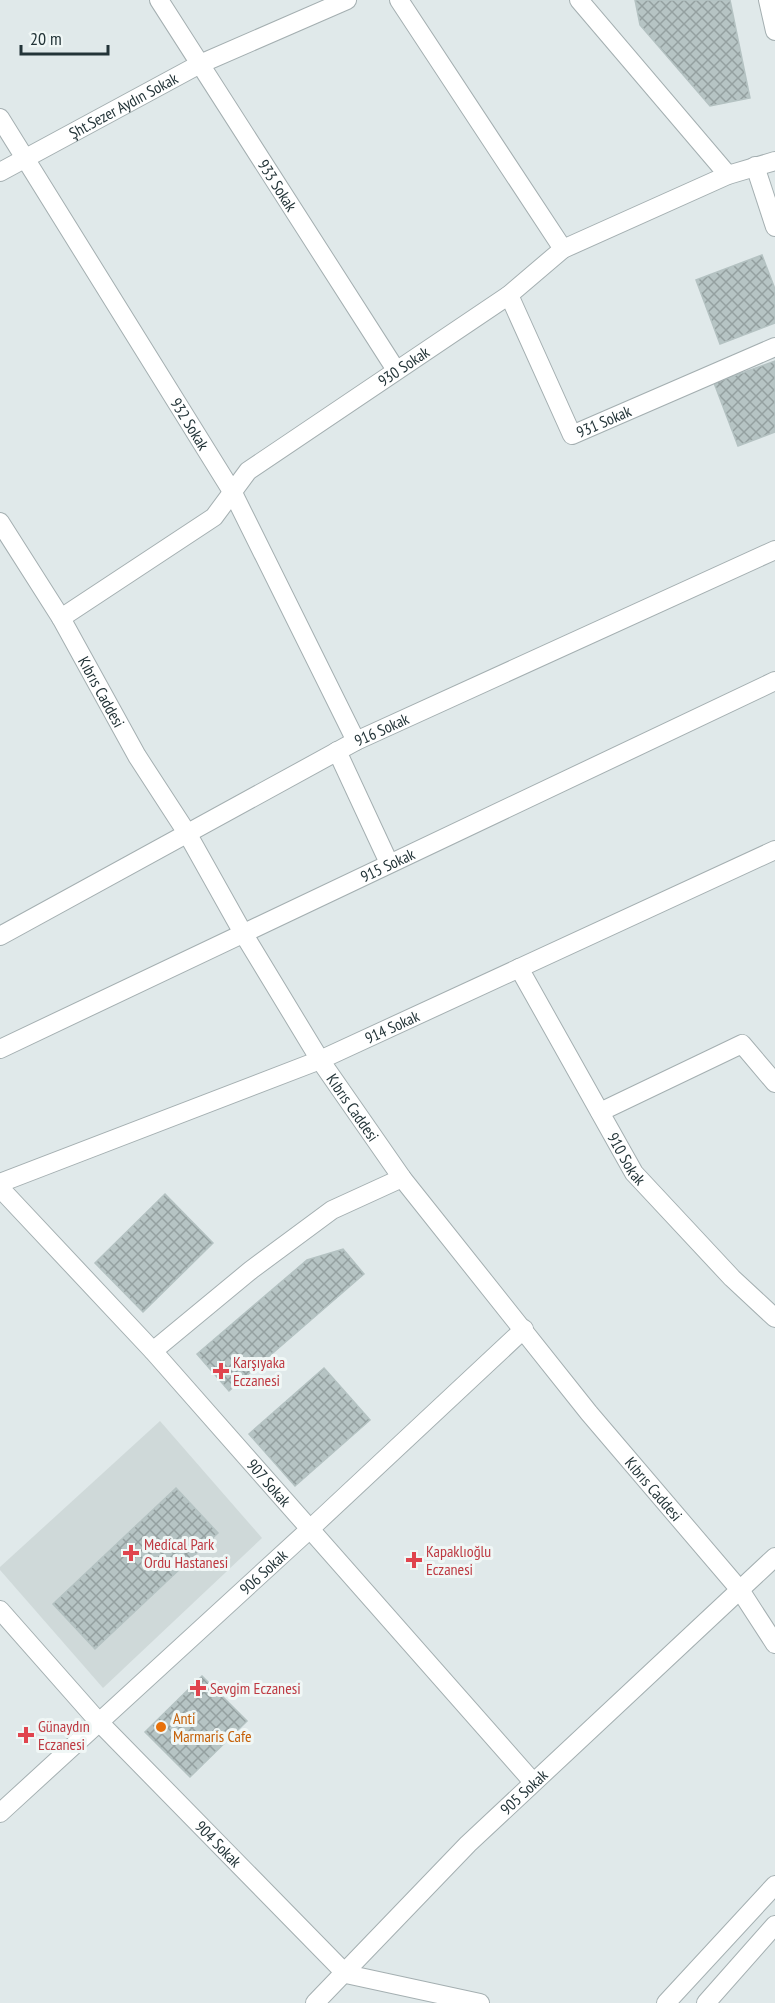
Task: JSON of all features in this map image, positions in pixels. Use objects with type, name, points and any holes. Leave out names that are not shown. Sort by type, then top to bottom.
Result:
[{"type":"street","name":"933 Sokak","points":[[159,0],[396,370]]},
{"type":"street","name":"Şht.Sezer Aydın Sokak","points":[[0,172],[200,64],[347,0]]},
{"type":"street","points":[[399,0],[563,249]]},
{"type":"street","points":[[579,0],[728,175]]},
{"type":"street","points":[[768,0],[775,31]]},
{"type":"street","name":"932 Sokak","points":[[0,118],[233,494],[356,741]]},
{"type":"street","name":"930 Sokak","points":[[61,618],[214,517],[248,471],[509,295],[563,249],[728,175],[775,161]]},
{"type":"street","points":[[755,166],[775,227]]},
{"type":"street","name":"931 Sokak","points":[[509,295],[572,435],[775,347]]},
{"type":"street","name":"Kıbrıs Caddesi","points":[[0,522],[61,618],[137,756],[187,833],[243,933],[320,1060],[402,1178],[589,1413],[740,1590],[775,1644]]},
{"type":"street","name":"916 Sokak","points":[[0,936],[356,741],[775,550]]},
{"type":"street","name":"915 Sokak","points":[[0,1049],[775,681]]},
{"type":"street","points":[[337,751],[389,863]]},
{"type":"street","name":"914 Sokak","points":[[0,1183],[320,1060],[775,850]]},
{"type":"street","name":"910 Sokak","points":[[519,968],[634,1173],[732,1278],[775,1318]]},
{"type":"street","points":[[600,1112],[742,1044],[775,1083]]},
{"type":"street","points":[[153,1351],[250,1270],[332,1210],[402,1178]]},
{"type":"street","name":"907 Sokak","points":[[0,1188],[153,1351],[533,1782]]},
{"type":"street","name":"906 Sokak","points":[[0,1813],[524,1329]]},
{"type":"street","name":"905 Sokak","points":[[315,2003],[346,1974],[468,1844],[775,1557]]},
{"type":"street","name":"904 Sokak","points":[[0,1610],[98,1721],[346,1974]]},
{"type":"street","points":[[666,2003],[775,1885]]},
{"type":"street","points":[[706,2003],[775,1925]]},
{"type":"street","points":[[346,1974],[480,2003]]},
{"type":"shaded area","name":"Medical Park Ordu Hastanesi","points":[[160,1421],[262,1538],[103,1688],[0,1570],[0,1567]]},
{"type":"building","points":[[635,0],[730,0],[750,98],[710,106],[640,25]]},
{"type":"building","points":[[762,255],[775,289],[775,323],[720,344],[696,280]]},
{"type":"building","points":[[775,361],[775,432],[738,446],[714,383]]},
{"type":"building","points":[[165,1194],[213,1243],[143,1312],[95,1263]]},
{"type":"building","points":[[343,1249],[364,1274],[229,1391],[197,1354],[307,1260]]},
{"type":"building","points":[[324,1368],[370,1420],[295,1486],[249,1434]]},
{"type":"building","points":[[176,1488],[218,1533],[95,1649],[53,1604]]},
{"type":"building","points":[[202,1676],[247,1721],[190,1777],[145,1732]]},
{"type":"place","name":"Karşıyaka Eczanesi","points":[[221,1371]]},
{"type":"place","name":"Medical Park Ordu Hastanesi","points":[[131,1553]]},
{"type":"place","name":"Kapaklıoğlu Eczanesi","points":[[414,1560]]},
{"type":"place","name":"Sevgim Eczanesi","points":[[198,1688]]},
{"type":"place","name":"Anti Marmaris Cafe","points":[[161,1727]]},
{"type":"place","name":"Günaydın Eczanesi","points":[[26,1735]]}]
